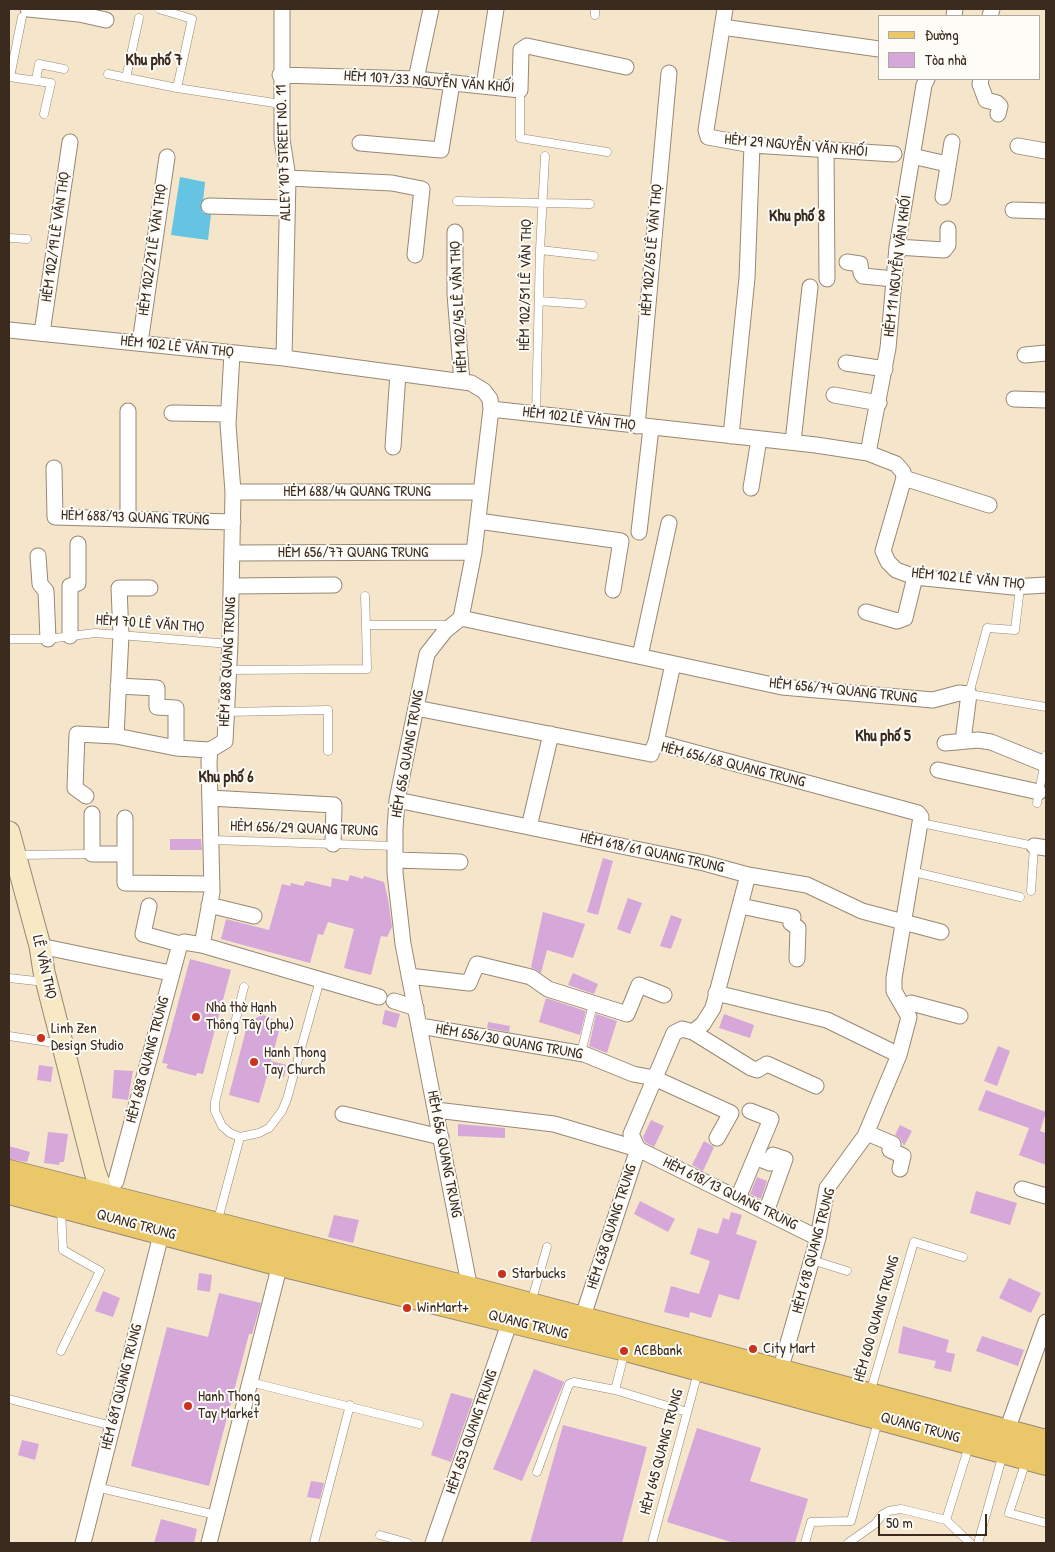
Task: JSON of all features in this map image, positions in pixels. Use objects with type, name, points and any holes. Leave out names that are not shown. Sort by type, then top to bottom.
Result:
[{"type":"main road","name":"LÊ VĂN THỌ","points":[[9,832],[40,946],[62,1045],[106,1207]]},
{"type":"main road","name":"QUANG TRUNG","points":[[10,1190],[216,1225],[470,1289],[582,1319],[628,1340],[699,1368],[970,1441],[1004,1443],[1046,1442]]},
{"type":"main road","name":"QUANG TRUNG","points":[[10,1190],[61,1206],[106,1207],[162,1231],[280,1264],[510,1321],[628,1340],[780,1371],[869,1394],[1004,1443],[1037,1460]]},
{"type":"street","name":"ALLEY 107 STREET NO. 11","points":[[282,9],[280,75],[282,139],[288,178],[284,358]]},
{"type":"street","points":[[416,79],[431,9]]},
{"type":"street","points":[[484,86],[496,9]]},
{"type":"street","name":"HẺM 29 NGUYỄN VĂN KHỐI","points":[[725,9],[706,130],[708,137],[752,145],[894,154]]},
{"type":"street","points":[[25,13],[79,11],[106,20]]},
{"type":"street","points":[[722,27],[878,50]]},
{"type":"street","name":"HẺM 107/33 NGUYỄN VĂN KHỐI","points":[[280,75],[416,79],[520,90],[521,50],[527,46],[626,67]]},
{"type":"street","name":"HẺM 102/65 LÊ VĂN THỌ","points":[[638,532],[669,73]]},
{"type":"street","name":"HẺM 11 NGUYỄN VĂN KHỐI","points":[[868,453],[880,402],[897,247],[924,85],[926,80]]},
{"type":"street","points":[[981,80],[986,100],[997,102],[1000,106],[998,114]]},
{"type":"street","points":[[360,143],[441,150],[452,83]]},
{"type":"street","name":"HẺM 102/19 LÊ VĂN THỌ","points":[[42,333],[70,142]]},
{"type":"street","points":[[942,197],[952,142]]},
{"type":"street","points":[[730,436],[747,278],[752,145]]},
{"type":"street","points":[[1018,146],[1046,151]]},
{"type":"street","points":[[826,151],[827,280]]},
{"type":"street","points":[[912,156],[947,164]]},
{"type":"street","name":"HẺM 102/21 LÊ VĂN THỌ","points":[[140,343],[167,157]]},
{"type":"street","points":[[288,178],[392,183],[422,189],[415,255]]},
{"type":"street","points":[[209,206],[287,208]]},
{"type":"street","points":[[1013,210],[1046,210]]},
{"type":"street","points":[[897,247],[944,250],[948,245],[948,229]]},
{"type":"street","name":"HẺM 102/45 LÊ VĂN THỌ","points":[[455,232],[455,294],[462,382]]},
{"type":"street","points":[[847,262],[860,264],[863,276],[894,280]]},
{"type":"street","points":[[793,442],[810,287]]},
{"type":"street","name":"HẺM 102 LÊ VĂN THỌ","points":[[9,330],[284,358],[471,383],[484,391],[490,399],[491,409],[793,442],[868,453],[896,464],[903,472],[904,478],[883,551],[888,562],[896,570],[915,577],[1020,586],[1046,585]]},
{"type":"street","name":"HẺM 688 QUANG TRUNG","points":[[210,750],[225,741],[233,553],[233,492],[228,414],[232,353]]},
{"type":"street","points":[[1026,355],[1046,353]]},
{"type":"street","points":[[846,363],[885,369]]},
{"type":"street","points":[[393,447],[398,373]]},
{"type":"street","points":[[834,395],[880,402]]},
{"type":"street","points":[[1014,399],[1046,400]]},
{"type":"street","points":[[457,622],[474,552],[491,409]]},
{"type":"street","points":[[128,410],[128,519]]},
{"type":"street","points":[[172,413],[228,414]]},
{"type":"street","points":[[751,488],[758,439]]},
{"type":"street","name":"HẺM 688/93 QUANG TRUNG","points":[[54,468],[55,517],[233,522]]},
{"type":"street","points":[[904,478],[989,505]]},
{"type":"street","name":"HẺM 688/44 QUANG TRUNG","points":[[233,492],[481,492]]},
{"type":"street","points":[[478,521],[621,541],[613,590]]},
{"type":"street","points":[[640,656],[669,524]]},
{"type":"street","points":[[70,636],[70,586],[78,583],[78,544]]},
{"type":"street","name":"HẺM 656/77 QUANG TRUNG","points":[[233,553],[474,552]]},
{"type":"street","points":[[38,556],[40,584],[46,591],[48,638]]},
{"type":"street","points":[[866,612],[897,621],[905,618],[915,577]]},
{"type":"street","points":[[232,586],[334,585]]},
{"type":"street","points":[[116,736],[121,635],[119,588],[150,588]]},
{"type":"street","name":"HẺM 656/74 QUANG TRUNG","points":[[457,622],[640,656],[782,687],[933,700],[959,693],[969,694]]},
{"type":"street","name":"HẺM 656 QUANG TRUNG","points":[[457,622],[445,630],[427,654],[397,800],[395,853],[403,944],[470,1289]]},
{"type":"street","points":[[656,742],[673,664]]},
{"type":"street","points":[[118,686],[157,688],[157,707],[176,708],[176,748]]},
{"type":"street","points":[[964,733],[969,694]]},
{"type":"street","name":"HẺM 656/68 QUANG TRUNG","points":[[416,708],[651,754],[656,742],[918,813],[921,817],[921,823]]},
{"type":"street","points":[[86,796],[75,788],[77,734],[116,736],[176,748],[210,750],[212,884],[202,945]]},
{"type":"street","points":[[529,827],[551,734]]},
{"type":"street","points":[[945,743],[991,742],[1046,759]]},
{"type":"street","points":[[938,770],[1038,797]]},
{"type":"street","points":[[210,798],[334,805],[333,844]]},
{"type":"street","name":"HẺM 618/61 QUANG TRUNG","points":[[397,800],[704,863],[748,876],[807,885],[862,911],[902,920],[941,932]]},
{"type":"street","points":[[92,814],[92,854],[124,854]]},
{"type":"street","points":[[125,818],[125,884],[212,884]]},
{"type":"street","name":"HẺM 618 QUANG TRUNG","points":[[780,1371],[818,1238],[827,1188],[866,1133],[899,1055],[909,1017],[894,991],[902,920],[910,871],[921,823]]},
{"type":"street","points":[[395,853],[460,862]]},
{"type":"street","points":[[748,876],[713,1008],[703,1024],[693,1032],[751,1068],[757,1070],[767,1064],[816,1086]]},
{"type":"street","points":[[209,905],[254,916]]},
{"type":"street","points":[[149,906],[143,934],[180,944],[184,942],[202,945],[379,997]]},
{"type":"street","points":[[741,906],[793,917],[792,923],[798,928],[797,959]]},
{"type":"street","name":"HẺM 688 QUANG TRUNG","points":[[106,1207],[116,1181],[170,973],[180,944]]},
{"type":"street","points":[[40,946],[170,973]]},
{"type":"street","points":[[409,976],[469,983],[477,964],[531,977],[548,989],[627,1014],[639,985],[664,995]]},
{"type":"street","points":[[716,994],[827,1020],[899,1055]]},
{"type":"street","points":[[394,1001],[416,1008]]},
{"type":"street","points":[[905,1009],[911,1003],[960,1016]]},
{"type":"street","name":"HẺM 656/30 QUANG TRUNG","points":[[420,1026],[581,1053],[633,1074],[654,1078],[731,1113],[717,1138]]},
{"type":"street","name":"HẺM 638 QUANG TRUNG","points":[[582,1319],[638,1149],[631,1134],[674,1033],[682,1029],[693,1032]]},
{"type":"street","name":"HẺM 618/13 QUANG TRUNG","points":[[436,1110],[554,1124],[638,1149],[818,1238]]},
{"type":"street","points":[[738,1198],[771,1119],[750,1111]]},
{"type":"street","points":[[343,1114],[441,1137]]},
{"type":"street","points":[[866,1133],[893,1144],[890,1150],[903,1156],[900,1169]]},
{"type":"street","points":[[755,1157],[770,1163],[773,1155],[785,1159],[766,1212]]},
{"type":"street","points":[[1022,1189],[1046,1196]]},
{"type":"street","name":"HẺM 681 QUANG TRUNG","points":[[83,1543],[162,1231]]},
{"type":"street","points":[[209,1543],[280,1264]]},
{"type":"street","name":"HẺM 653 QUANG TRUNG","points":[[433,1543],[510,1321]]},
{"type":"street","points":[[1004,1443],[1046,1322]]},
{"type":"lane","points":[[159,9],[192,19],[177,88]]},
{"type":"lane","points":[[25,13],[10,77],[51,83],[44,114]]},
{"type":"lane","points":[[126,78],[140,18]]},
{"type":"lane","points":[[36,80],[39,64],[64,69]]},
{"type":"lane","points":[[108,74],[177,88],[281,104]]},
{"type":"lane","points":[[520,90],[520,138],[607,152]]},
{"type":"lane","name":"HẺM 102/51 LÊ VĂN THỌ","points":[[536,414],[540,250],[545,156]]},
{"type":"lane","points":[[457,201],[590,204]]},
{"type":"lane","points":[[9,238],[27,239]]},
{"type":"lane","points":[[540,250],[594,256]]},
{"type":"lane","points":[[539,301],[582,304]]},
{"type":"lane","points":[[969,694],[988,628],[1015,630],[1020,586]]},
{"type":"lane","points":[[228,670],[367,669],[365,596]]},
{"type":"lane","points":[[366,624],[457,622]]},
{"type":"lane","name":"HẺM 70 LÊ VĂN THỌ","points":[[9,639],[48,638],[95,633],[230,644]]},
{"type":"lane","name":"HẺM 656/74 QUANG TRUNG","points":[[969,694],[1046,707]]},
{"type":"lane","points":[[226,712],[328,710],[328,751]]},
{"type":"lane","points":[[1038,797],[1046,759]]},
{"type":"lane","name":"HẺM 656/68 QUANG TRUNG","points":[[921,823],[1040,847]]},
{"type":"lane","name":"HẺM 656/29 QUANG TRUNG","points":[[212,840],[333,844],[395,853]]},
{"type":"lane","points":[[1031,891],[1040,847]]},
{"type":"lane","points":[[15,855],[92,854]]},
{"type":"lane","points":[[910,871],[1020,897]]},
{"type":"lane","points":[[9,978],[47,982]]},
{"type":"lane","points":[[244,987],[215,1102],[215,1111],[222,1126],[240,1137],[260,1133],[268,1128],[282,1111],[320,980]]},
{"type":"lane","points":[[379,997],[394,1001]]},
{"type":"lane","points":[[581,1053],[593,1004]]},
{"type":"lane","points":[[9,1036],[62,1045]]},
{"type":"lane","points":[[216,1225],[240,1137]]},
{"type":"lane","points":[[61,1206],[63,1250],[100,1271],[61,1351]]},
{"type":"lane","name":"HẺM 600 QUANG TRUNG","points":[[869,1394],[914,1242],[963,1257]]},
{"type":"lane","points":[[530,1305],[547,1247]]},
{"type":"lane","points":[[812,1260],[847,1271]]},
{"type":"lane","points":[[615,1390],[628,1340]]},
{"type":"lane","name":"HẺM 645 QUANG TRUNG","points":[[652,1543],[699,1368]]},
{"type":"lane","points":[[250,1382],[419,1424]]},
{"type":"lane","points":[[537,1472],[569,1384],[579,1382],[615,1390],[687,1412]]},
{"type":"lane","points":[[9,1399],[112,1426]]},
{"type":"lane","points":[[314,1543],[350,1406]]},
{"type":"lane","points":[[805,1543],[811,1522],[850,1521],[879,1417]]},
{"type":"lane","points":[[946,1520],[970,1441]]},
{"type":"lane","points":[[978,1543],[1004,1443]]},
{"type":"lane","points":[[1037,1460],[1010,1513],[1046,1523]]},
{"type":"lane","points":[[96,1487],[216,1515]]},
{"type":"lane","points":[[848,1543],[890,1511],[909,1510],[946,1520],[970,1543]]},
{"type":"lane","points":[[380,1535],[408,1543]]},
{"type":"water","points":[[180,177],[205,182],[202,212],[211,214],[208,240],[171,235]]},
{"type":"building","points":[[170,839],[201,839],[202,850],[170,850]]},
{"type":"building","points":[[603,858],[613,861],[598,915],[587,912]]},
{"type":"building","points":[[350,875],[363,879],[364,876],[384,882],[388,899],[392,927],[387,937],[381,936],[371,975],[344,968],[354,929],[328,922],[323,935],[318,934],[310,963],[221,939],[226,919],[269,930],[282,884],[290,886],[291,883],[303,886],[306,881],[331,887],[332,878],[348,881]]},
{"type":"building","points":[[628,898],[642,903],[630,934],[617,929]]},
{"type":"building","points":[[543,912],[585,924],[573,958],[547,950],[541,973],[531,967]]},
{"type":"building","points":[[671,915],[682,919],[671,949],[660,946]]},
{"type":"building","name":"Nhà thờ Hạnh Thông Tây (phụ)","points":[[190,959],[231,970],[203,1074],[197,1073],[196,1076],[166,1068],[168,1064],[162,1063]]},
{"type":"building","points":[[573,973],[598,984],[594,994],[568,985]]},
{"type":"building","points":[[546,998],[586,1011],[580,1035],[539,1022]]},
{"type":"building","points":[[385,1010],[400,1014],[396,1028],[382,1024]]},
{"type":"building","points":[[596,1014],[617,1021],[607,1053],[589,1046]]},
{"type":"building","points":[[724,1014],[754,1025],[750,1038],[719,1028]]},
{"type":"building","name":"Hanh Thong Tay Church","points":[[262,1015],[271,1017],[279,1031],[271,1061],[287,1065],[284,1077],[268,1073],[259,1103],[229,1095],[248,1022]]},
{"type":"building","points":[[488,1022],[510,1026],[509,1032],[487,1028]]},
{"type":"building","points":[[998,1046],[1010,1051],[997,1086],[984,1081]]},
{"type":"building","points":[[39,1065],[53,1067],[51,1082],[37,1080]]},
{"type":"building","points":[[114,1070],[133,1071],[128,1100],[112,1098]]},
{"type":"building","points":[[986,1090],[1046,1112],[1040,1131],[1046,1133],[1046,1165],[1019,1155],[1029,1128],[978,1110]]},
{"type":"building","points":[[651,1120],[664,1126],[654,1147],[645,1142],[643,1137]]},
{"type":"building","points":[[458,1124],[505,1128],[505,1138],[458,1136]]},
{"type":"building","points":[[900,1125],[912,1131],[904,1146],[900,1138],[895,1135]]},
{"type":"building","points":[[48,1132],[68,1134],[64,1162],[60,1162],[59,1165],[44,1163]]},
{"type":"building","points":[[704,1141],[714,1147],[703,1171],[692,1165]]},
{"type":"building","points":[[9,1146],[30,1152],[27,1162],[9,1159]]},
{"type":"building","points":[[757,1177],[767,1181],[761,1199],[750,1194]]},
{"type":"building","points":[[976,1191],[1017,1203],[1010,1225],[970,1213]]},
{"type":"building","points":[[640,1201],[675,1219],[668,1232],[634,1214]]},
{"type":"building","points":[[731,1212],[742,1215],[736,1234],[757,1241],[739,1300],[719,1294],[711,1318],[690,1312],[689,1318],[664,1312],[671,1286],[699,1294],[710,1261],[690,1254],[698,1228],[718,1234],[723,1218],[729,1220]]},
{"type":"building","points":[[334,1215],[359,1220],[353,1243],[328,1237]]},
{"type":"building","points":[[199,1273],[212,1275],[210,1292],[197,1290]]},
{"type":"building","points":[[1009,1278],[1041,1293],[1031,1313],[999,1298]]},
{"type":"building","points":[[103,1291],[120,1298],[113,1317],[95,1311]]},
{"type":"building","name":"Hanh Thong Tay Market","points":[[219,1293],[261,1303],[252,1334],[249,1334],[209,1486],[131,1466],[167,1327],[208,1337]]},
{"type":"building","points":[[903,1326],[949,1340],[946,1352],[955,1354],[951,1372],[934,1368],[936,1361],[898,1353]]},
{"type":"building","points":[[982,1336],[1024,1350],[1018,1366],[976,1351]]},
{"type":"building","points":[[534,1369],[564,1382],[522,1481],[493,1469]]},
{"type":"building","points":[[451,1393],[473,1399],[451,1462],[431,1455]]},
{"type":"building","points":[[563,1425],[647,1447],[622,1543],[530,1543]]},
{"type":"building","points":[[697,1428],[761,1448],[750,1481],[808,1499],[795,1543],[734,1543],[667,1522]]},
{"type":"building","points":[[22,1440],[39,1444],[35,1460],[18,1455]]},
{"type":"building","points":[[311,1481],[324,1483],[320,1499],[307,1497]]},
{"type":"building","points":[[161,1519],[197,1529],[194,1543],[154,1543]]},
{"type":"place","name":"Nhà thờ Hạnh Thông Tây (phụ)","points":[[196,1017]]},
{"type":"place","name":"Linh Zen Design Studio","points":[[41,1038]]},
{"type":"place","name":"Hanh Thong Tay Church","points":[[254,1062]]},
{"type":"place","name":"Starbucks","points":[[502,1274]]},
{"type":"place","name":"WinMart+","points":[[407,1308]]},
{"type":"place","name":"City Mart","points":[[753,1349]]},
{"type":"place","name":"ACBbank","points":[[624,1351]]},
{"type":"place","name":"Hanh Thong Tay Market","points":[[188,1406]]},
{"type":"district","name":"Khu phố 7","points":[[154,61]]},
{"type":"district","name":"Khu phố 8","points":[[797,217]]},
{"type":"district","name":"Khu phố 5","points":[[883,737]]},
{"type":"district","name":"Khu phố 6","points":[[226,778]]}]
